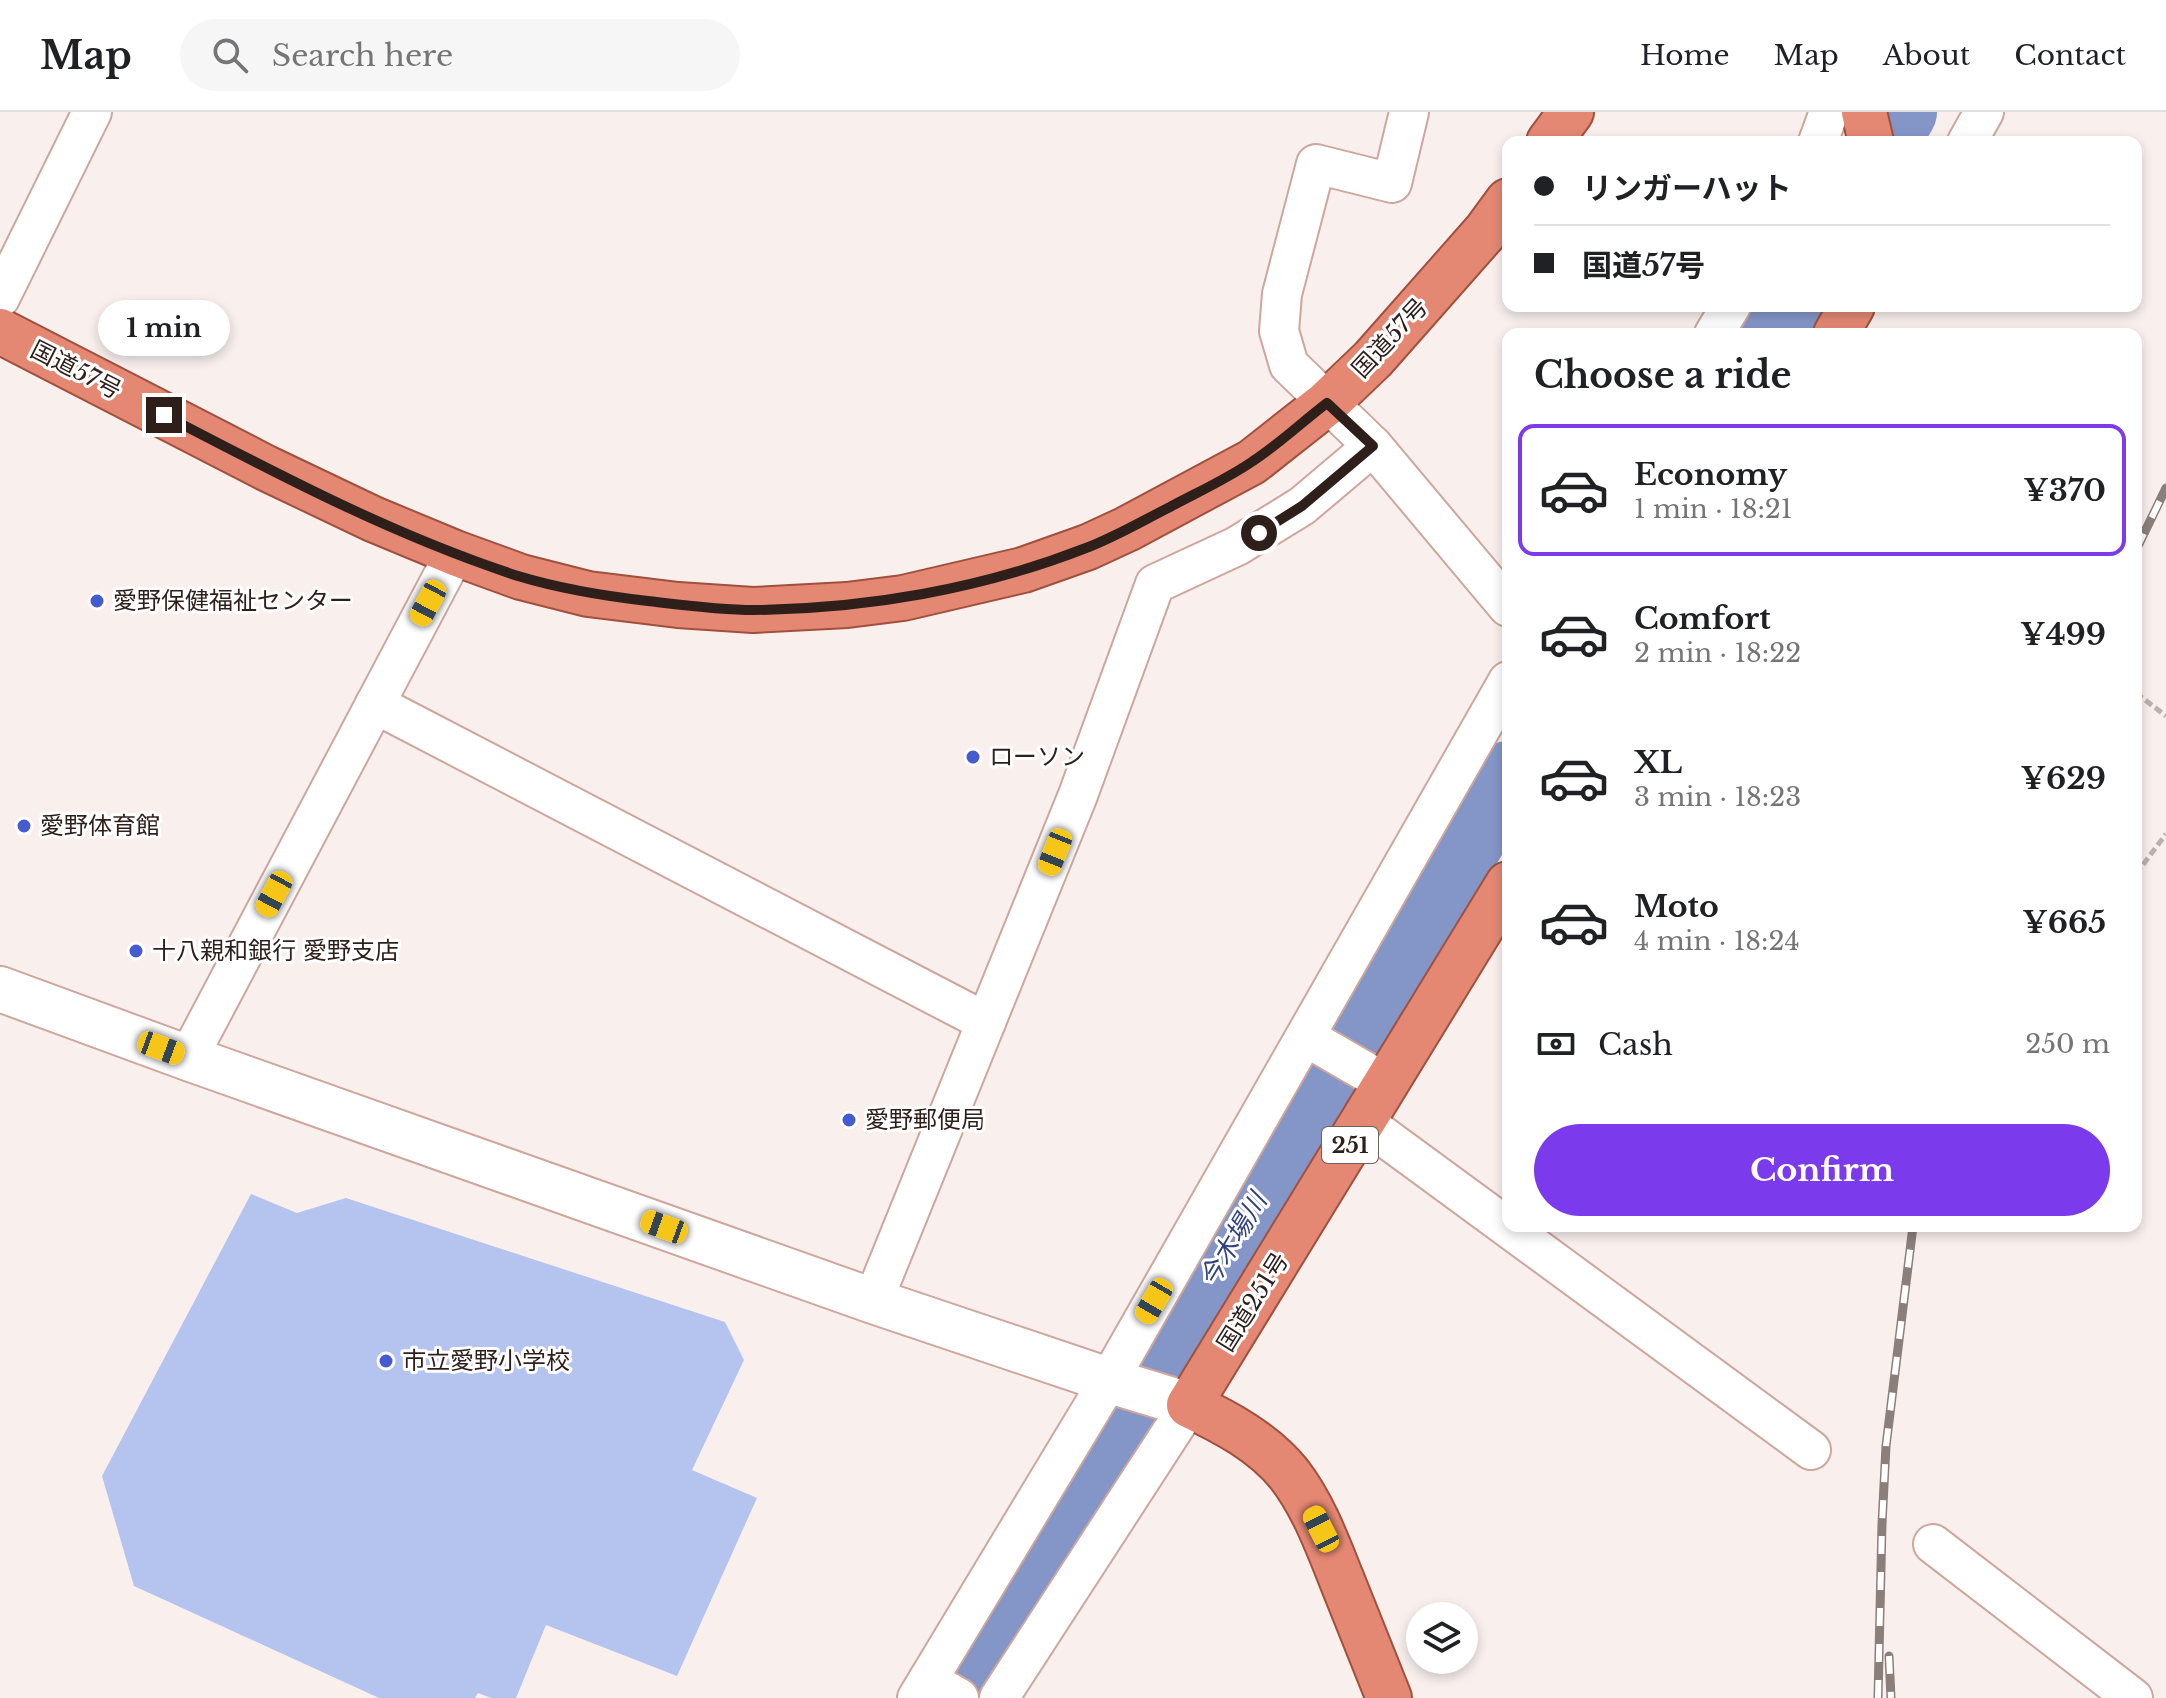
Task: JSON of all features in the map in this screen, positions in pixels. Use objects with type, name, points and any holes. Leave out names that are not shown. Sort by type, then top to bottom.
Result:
[{"type":"highway","points":[[1553,136],[1571,112]]},
{"type":"highway","points":[[1864,112],[1870,136]]},
{"type":"highway","name":"国道57号","points":[[0,331],[266,468],[373,519],[521,577],[588,594],[678,605],[753,610],[847,605],[903,598],[1023,570],[1088,547],[1252,462],[1327,403],[1373,359],[1502,209]]},
{"type":"highway","name":"国道251号","points":[[1180,1402],[1364,1122],[1373,1076],[1502,893]]},
{"type":"highway","points":[[1180,1402],[1226,1423],[1259,1446],[1288,1473],[1321,1529],[1389,1698]]},
{"type":"street","points":[[0,298],[92,112]]},
{"type":"street","points":[[1409,112],[1392,183],[1316,164],[1282,294],[1279,331],[1289,365],[1373,446],[1502,600]]},
{"type":"street","points":[[1820,136],[1829,112]]},
{"type":"street","points":[[1970,136],[1984,112]]},
{"type":"street","points":[[873,1301],[1078,795],[1155,584],[1237,546],[1302,506],[1373,446]]},
{"type":"street","points":[[188,1058],[455,553]]},
{"type":"street","points":[[935,1690],[1312,1041],[1502,692]]},
{"type":"street","points":[[375,704],[986,1022]]},
{"type":"street","points":[[0,989],[873,1301],[1180,1402],[999,1698]]},
{"type":"street","points":[[1312,1041],[1373,1076]]},
{"type":"street","points":[[1364,1122],[1502,1223]]},
{"type":"street","points":[[1514,1232],[1811,1450]]},
{"type":"street","points":[[1933,1544],[2133,1698]]},
{"type":"path","points":[[2142,698],[2166,716]]},
{"type":"path","points":[[2142,866],[2166,834]]},
{"type":"shaded area","name":"市立愛野小学校","points":[[251,1194],[297,1213],[346,1198],[725,1322],[744,1360],[692,1470],[757,1498],[677,1676],[546,1625],[516,1698],[491,1698],[478,1693],[475,1698],[379,1698],[134,1586],[102,1476]]},
{"type":"waterway","name":"今木場川","points":[[1888,136],[1902,112]]},
{"type":"waterway","name":"今木場川","points":[[1774,328],[1783,312]]},
{"type":"waterway","name":"今木場川","points":[[950,1698],[1179,1332],[1502,786]]},
{"type":"railway","points":[[2142,538],[2166,488]]},
{"type":"railway","points":[[1878,1698],[1886,1446],[1912,1232]]},
{"type":"railway","points":[[1889,1656],[1891,1698]]},
{"type":"place","name":"愛野保健福祉センター","points":[[97,601]]},
{"type":"place","name":"ローソン","points":[[973,757]]},
{"type":"place","name":"愛野体育館","points":[[24,826]]},
{"type":"place","name":"十八親和銀行 愛野支店","points":[[136,951]]},
{"type":"place","name":"愛野郵便局","points":[[849,1120]]},
{"type":"place","name":"市立愛野小学校","points":[[386,1361]]},
{"type":"route","points":[[164,415],[373,519],[521,577],[588,594],[753,610],[847,605],[903,598],[1023,570],[1088,547],[1252,462],[1327,403],[1373,446],[1302,506],[1259,533]]}]
